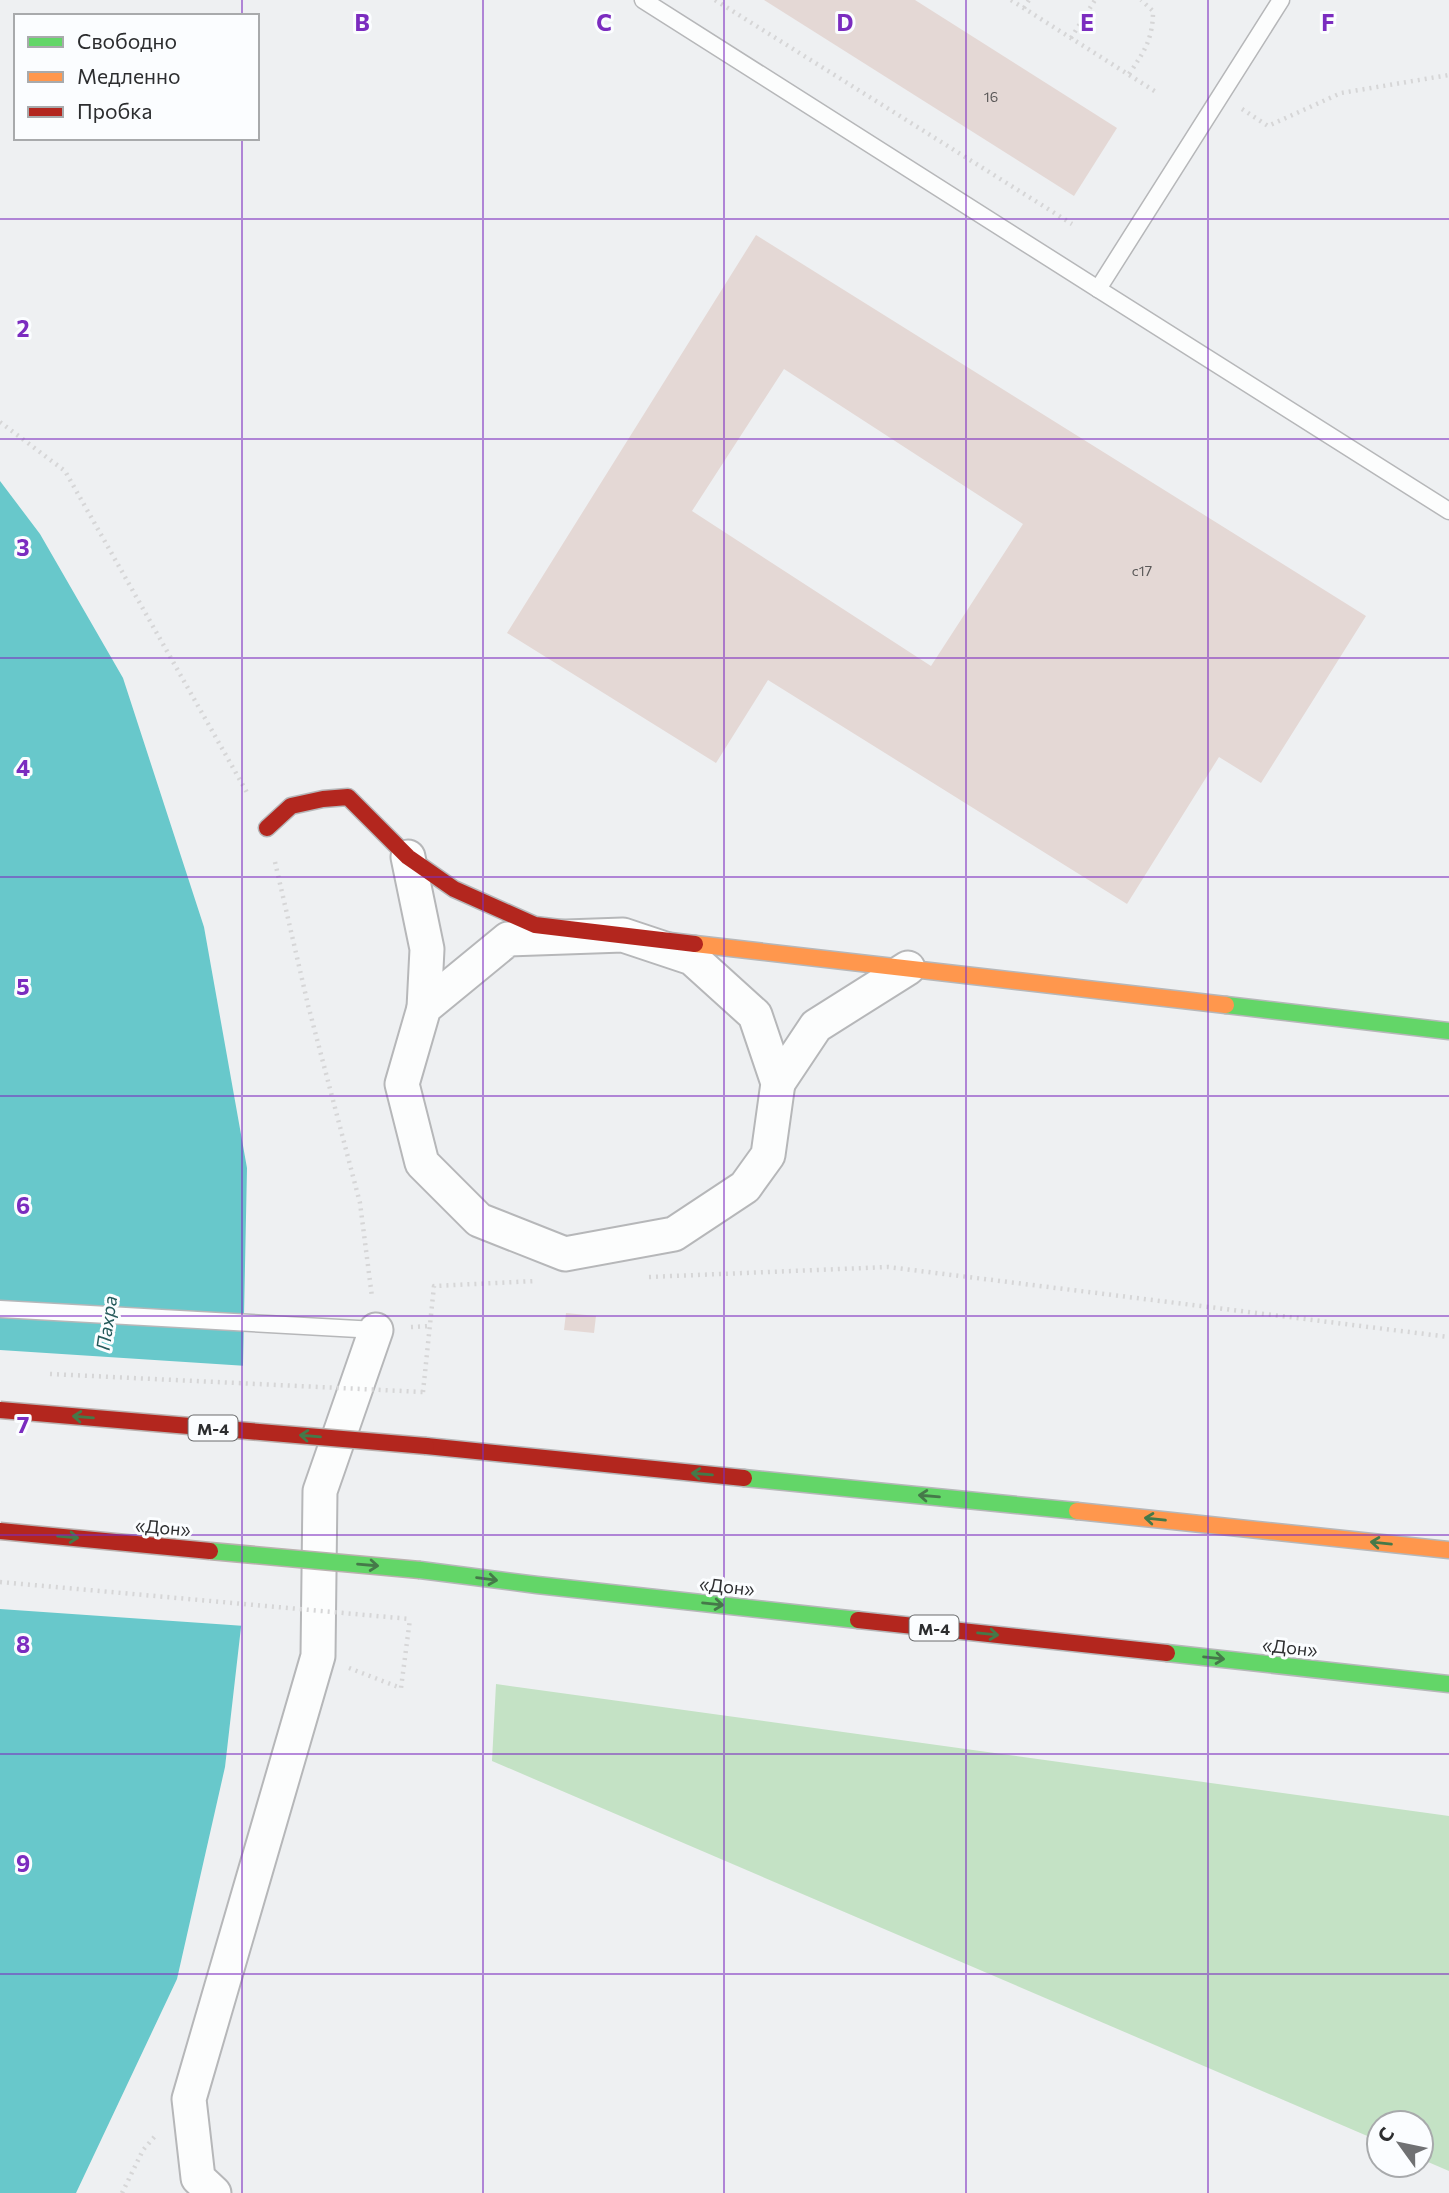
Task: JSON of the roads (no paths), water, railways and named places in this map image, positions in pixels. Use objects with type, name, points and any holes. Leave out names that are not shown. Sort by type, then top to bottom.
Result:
[{"type":"main road","points":[[267,828],[291,806],[348,797],[408,857],[454,889],[535,925],[1449,1031]]},
{"type":"main road","name":"М-4","points":[[0,1410],[426,1446],[1060,1508],[1449,1550]]},
{"type":"main road","name":"«Дон»","points":[[0,1531],[419,1570],[551,1587],[1449,1684]]},
{"type":"street","points":[[408,857],[427,949],[424,1008],[402,1084],[422,1163],[479,1220],[565,1254],[674,1234],[745,1187],[768,1155],[778,1083],[816,1026],[908,968]]},
{"type":"street","points":[[424,1008],[508,939],[623,935],[692,958],[755,1015],[778,1083]]},
{"type":"street","points":[[214,2193],[198,2178],[189,2099],[318,1656],[320,1491],[376,1330]]},
{"type":"lane","points":[[643,0],[1449,511]]},
{"type":"lane","points":[[1098,289],[1281,0]]},
{"type":"lane","points":[[0,1309],[376,1330]]},
{"type":"water","name":"Пахра","points":[[0,481],[40,534],[123,678],[204,927],[247,1168],[242,1413],[256,1496],[225,1767],[177,1979],[76,2193],[0,2193]]}]
